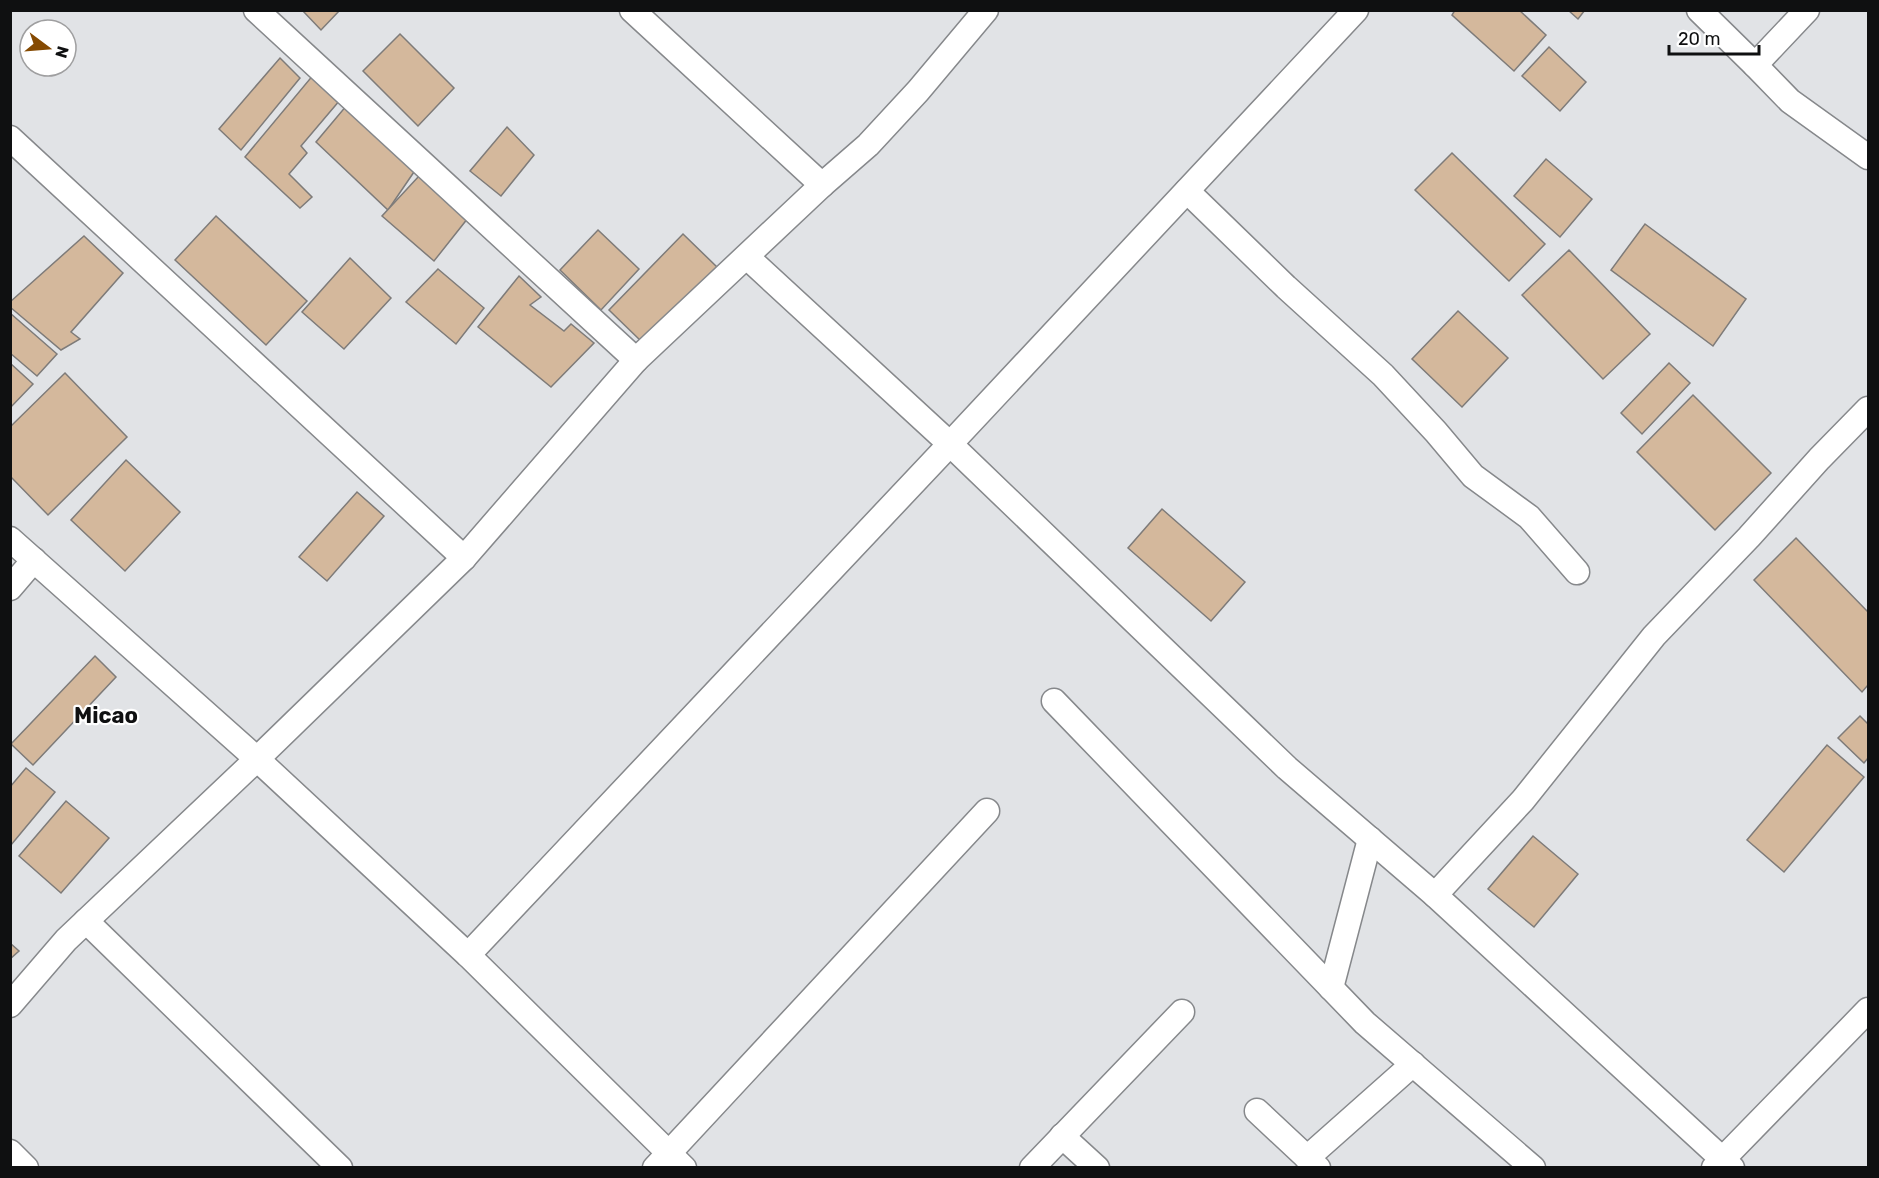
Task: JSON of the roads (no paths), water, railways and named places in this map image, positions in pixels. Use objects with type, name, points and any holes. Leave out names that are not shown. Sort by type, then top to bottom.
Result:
[{"type":"street","points":[[256,10],[636,360]]},
{"type":"street","points":[[632,10],[822,185]]},
{"type":"street","points":[[10,1005],[66,940],[464,558],[636,360],[822,185],[868,145],[918,91],[986,10]]},
{"type":"street","points":[[468,955],[1356,10]]},
{"type":"street","points":[[1699,10],[1790,101],[1869,157]]},
{"type":"street","points":[[1755,64],[1807,10]]},
{"type":"street","points":[[10,138],[464,558]]},
{"type":"street","points":[[1186,191],[1383,375],[1437,432],[1473,476],[1529,518],[1577,572]]},
{"type":"street","points":[[747,257],[950,444],[1287,768],[1435,895],[1722,1164],[1869,1010]]},
{"type":"street","points":[[1435,895],[1522,800],[1654,636],[1749,537],[1819,459],[1857,435],[1869,409]]},
{"type":"street","points":[[10,539],[257,759],[468,955],[669,1163],[987,811]]},
{"type":"street","points":[[10,588],[34,560]]},
{"type":"street","points":[[1054,701],[1365,1023],[1533,1167]]},
{"type":"street","points":[[1331,988],[1370,838]]},
{"type":"street","points":[[86,921],[340,1167]]},
{"type":"street","points":[[1032,1167],[1182,1012]]},
{"type":"street","points":[[1257,1112],[1312,1163],[1413,1064]]},
{"type":"street","points":[[1062,1136],[1097,1167]]},
{"type":"street","points":[[10,1152],[26,1167]]},
{"type":"district","name":"Micao","points":[[106,715]]}]
